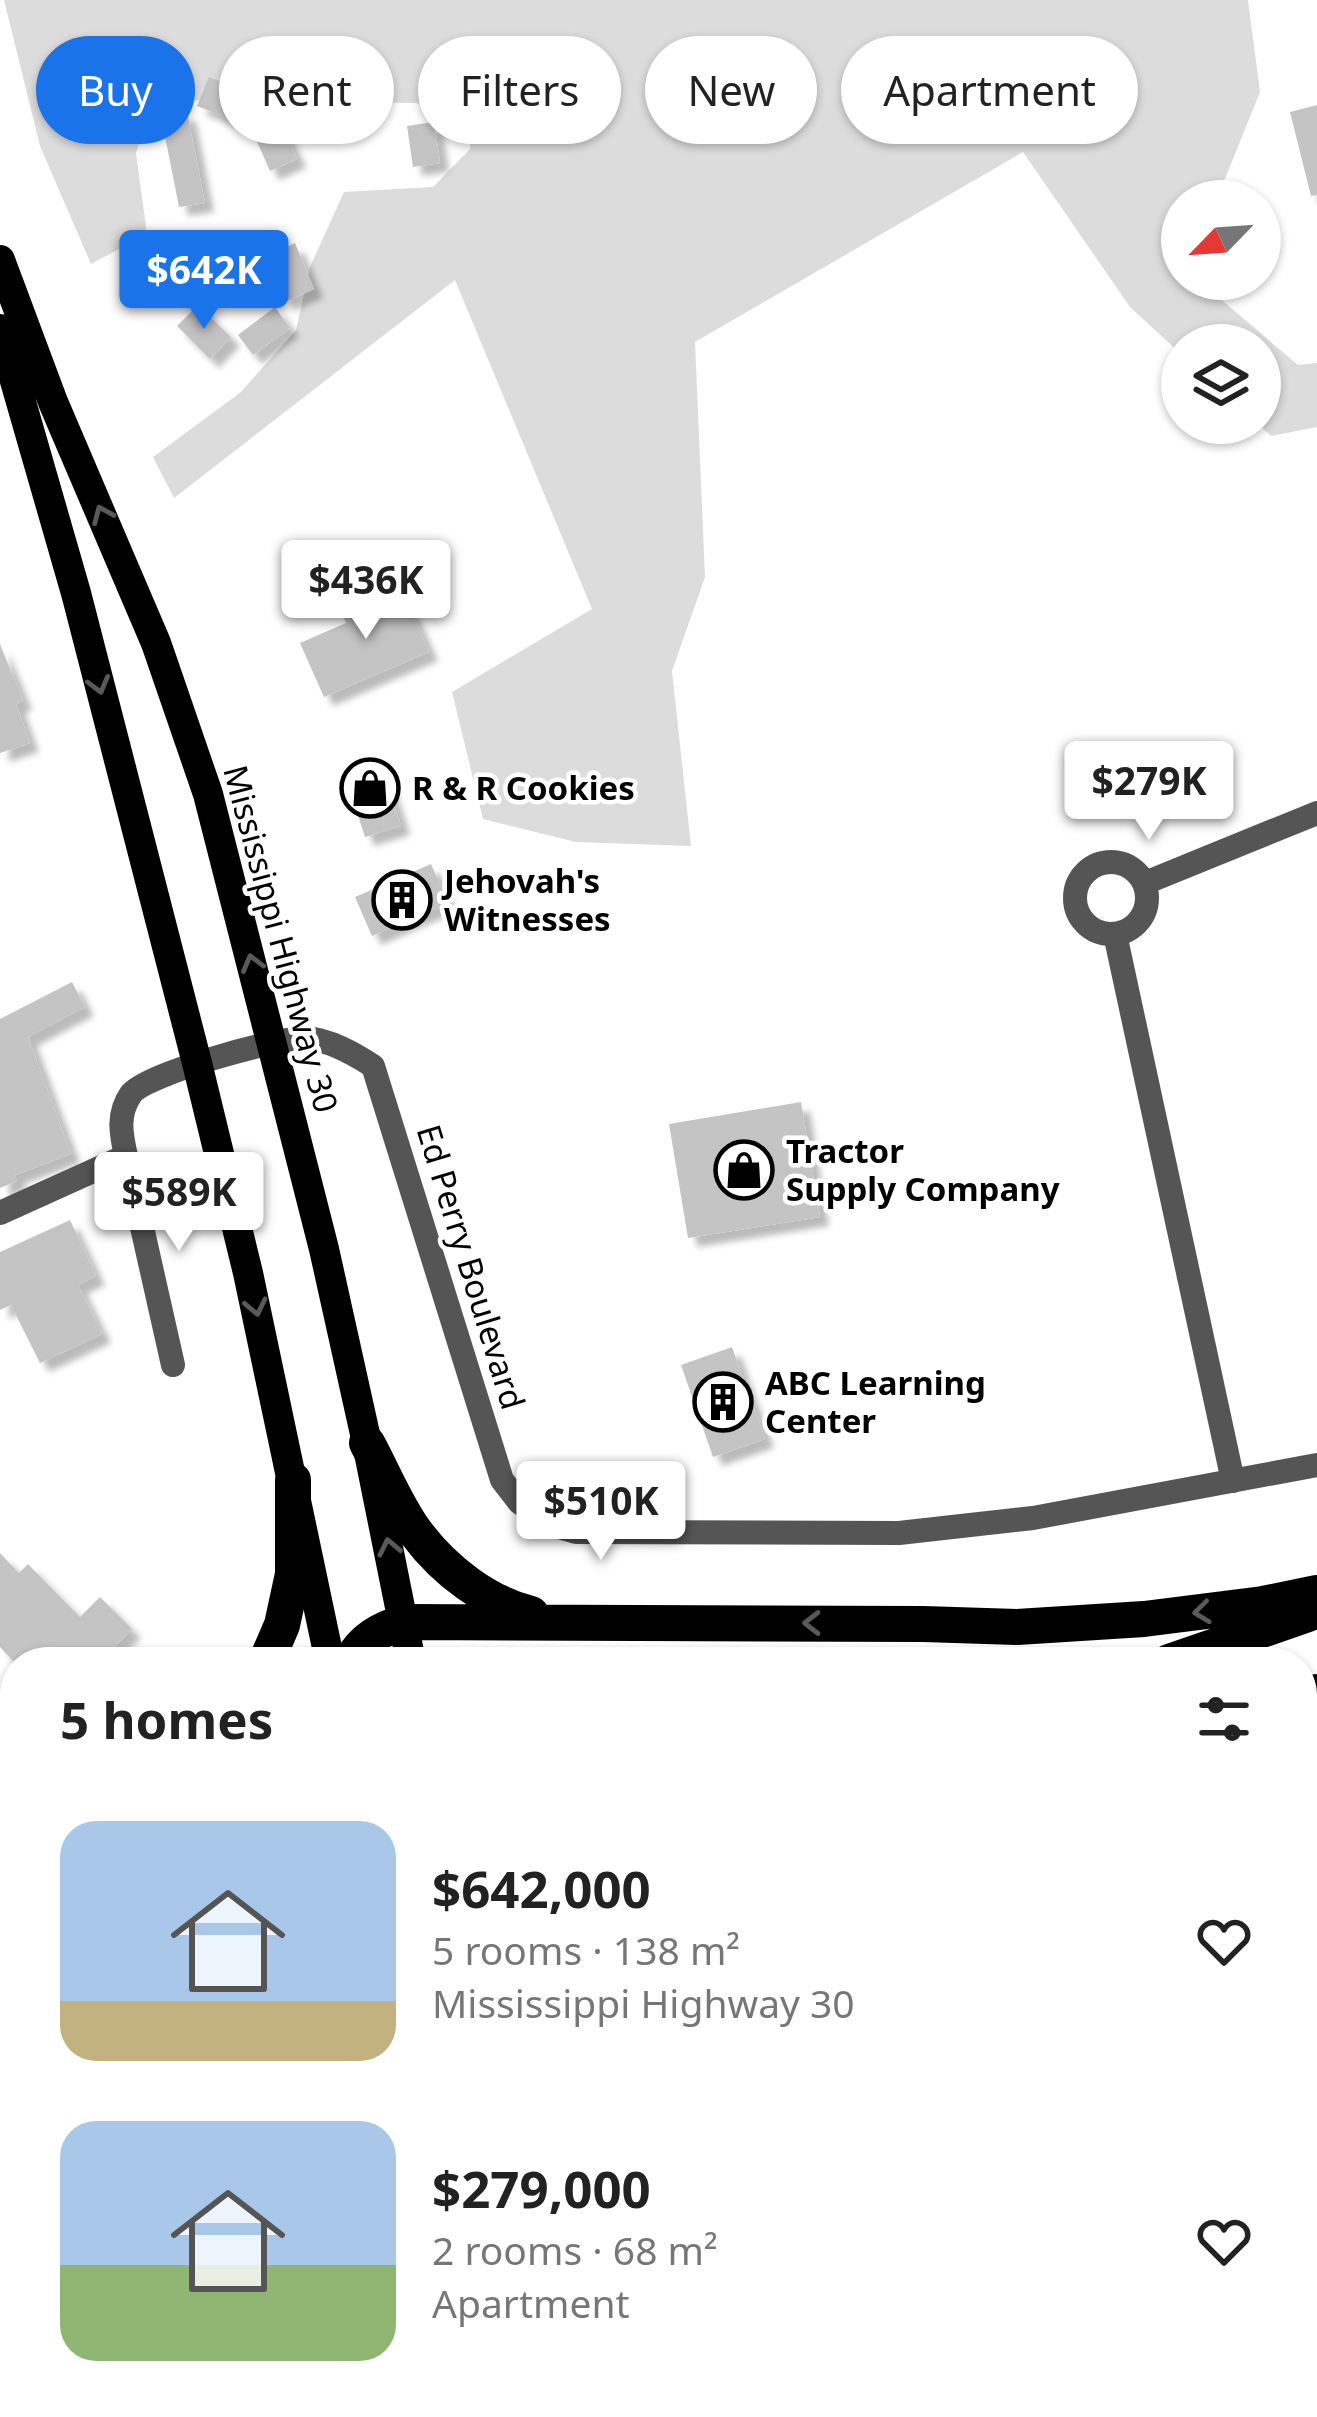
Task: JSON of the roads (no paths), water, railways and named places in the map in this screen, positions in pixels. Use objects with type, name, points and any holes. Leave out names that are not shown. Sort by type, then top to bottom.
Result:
[{"type":"highway","points":[[368,1443],[416,1533],[446,1565],[511,1609],[558,1621]]},
{"type":"highway","points":[[272,1647],[293,1574],[293,1480]]},
{"type":"highway","points":[[361,1647],[369,1637],[405,1622],[1017,1627],[1144,1619],[1317,1593]]},
{"type":"highway","points":[[1213,1647],[1317,1611]]},
{"type":"main road","name":"Mississippi Highway 30","points":[[0,260],[53,402],[156,643],[208,794],[324,1249],[409,1647]]},
{"type":"main road","points":[[0,329],[76,593],[197,1063],[248,1273],[327,1647]]},
{"type":"main road","points":[[76,593],[128,576]]},
{"type":"street","points":[[1145,883],[1317,813]]},
{"type":"street","points":[[1107,861],[1130,866],[1145,883],[1148,894],[1143,916],[1126,931],[1102,933],[1091,928],[1076,908],[1078,883],[1085,872],[1107,861]]},
{"type":"street","points":[[1115,934],[1233,1481]]},
{"type":"street","name":"Ed Perry Boulevard","points":[[173,1365],[120,1125],[124,1106],[134,1089],[153,1079],[197,1063],[304,1038],[349,1050],[373,1066],[502,1480],[519,1502],[549,1523],[576,1532],[641,1534],[899,1533],[1033,1518],[1317,1465]]},
{"type":"street","points":[[0,1213],[126,1156]]},
{"type":"place","name":"R & R Cookies","points":[[370,788]]},
{"type":"place","name":"Jehovah's Witnesses","points":[[402,900]]},
{"type":"place","name":"Tractor Supply Company","points":[[744,1170]]},
{"type":"place","name":"ABC Learning Center","points":[[723,1402]]}]
